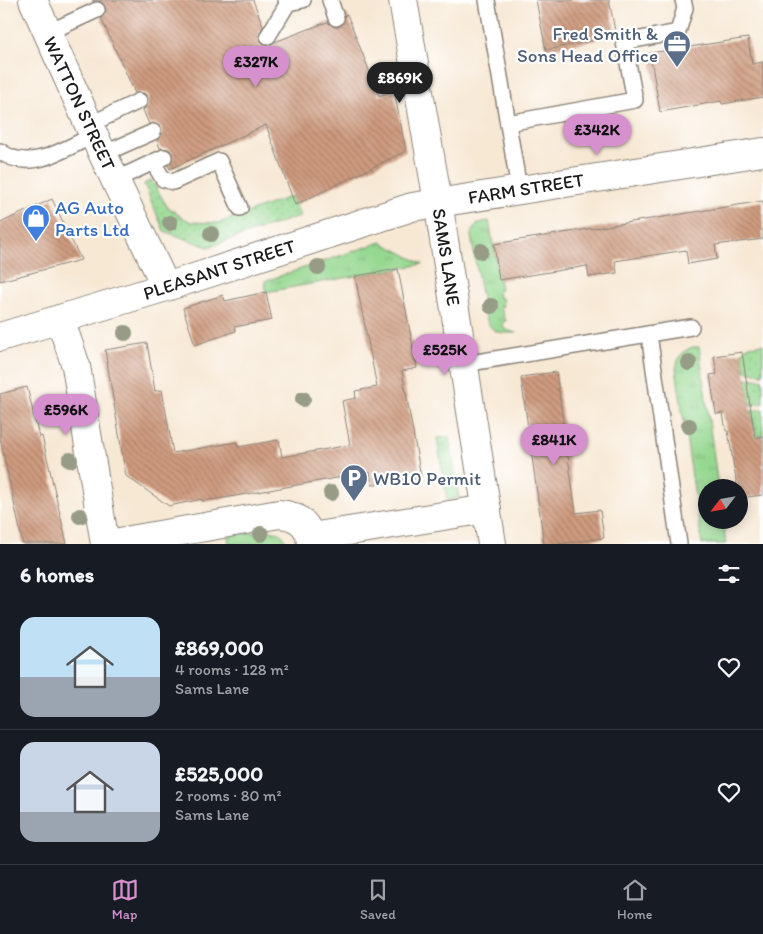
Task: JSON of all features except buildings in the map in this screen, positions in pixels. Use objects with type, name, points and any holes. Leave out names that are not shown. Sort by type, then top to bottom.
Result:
[{"type":"street","name":"WATTON STREET","points":[[33,0],[95,138],[166,287]]},
{"type":"street","name":"SAMS LANE","points":[[402,0],[438,202],[492,544]]},
{"type":"street","name":"FARM STREET","points":[[438,202],[763,152]]},
{"type":"street","name":"PLEASANT STREET","points":[[0,337],[166,287],[380,216],[438,202]]},
{"type":"street","points":[[60,320],[76,366],[106,544],[279,514],[296,517],[303,523],[311,541],[487,509]]},
{"type":"lane","points":[[268,36],[287,2],[303,0]]},
{"type":"lane","points":[[330,0],[336,18]]},
{"type":"lane","points":[[487,0],[519,189]]},
{"type":"lane","points":[[508,123],[635,100],[624,42],[678,32],[685,8],[683,0]]},
{"type":"lane","points":[[47,33],[97,10]]},
{"type":"lane","points":[[95,138],[139,101]]},
{"type":"lane","points":[[2,150],[23,161],[45,158],[95,138],[153,132]]},
{"type":"lane","points":[[115,180],[159,159],[163,179],[173,182],[219,161],[240,208]]},
{"type":"lane","points":[[464,364],[691,328]]},
{"type":"lane","points":[[649,334],[679,544]]},
{"type":"green space","points":[[151,180],[167,206],[191,222],[219,223],[292,196],[300,216],[208,247],[164,231],[144,184]]},
{"type":"green space","points":[[489,221],[501,290],[498,290],[503,306],[500,306],[506,321],[503,322],[504,329],[516,333],[503,333],[494,330],[488,323],[484,311],[471,236],[473,229],[477,225]]},
{"type":"green space","points":[[381,242],[423,264],[266,292],[265,281]]},
{"type":"green space","points":[[763,344],[763,374],[745,371],[742,352],[749,346]]},
{"type":"green space","points":[[693,347],[699,347],[717,479],[698,479],[698,517],[676,369],[681,355]]},
{"type":"green space","points":[[746,378],[763,380],[763,403],[750,405]]},
{"type":"green space","points":[[763,409],[763,436],[757,437],[751,411]]},
{"type":"green space","points":[[449,437],[459,498],[447,500],[437,438]]},
{"type":"green space","points":[[700,529],[724,529],[726,544],[702,544]]},
{"type":"green space","points":[[267,530],[280,533],[287,544],[229,544],[228,536]]},
{"type":"place","name":"Fred Smith & Sons Head Office","points":[[677,68]]},
{"type":"place","name":"AG Auto Parts Ltd","points":[[36,242]]},
{"type":"place","name":"WB10 Permit","points":[[354,502]]}]
